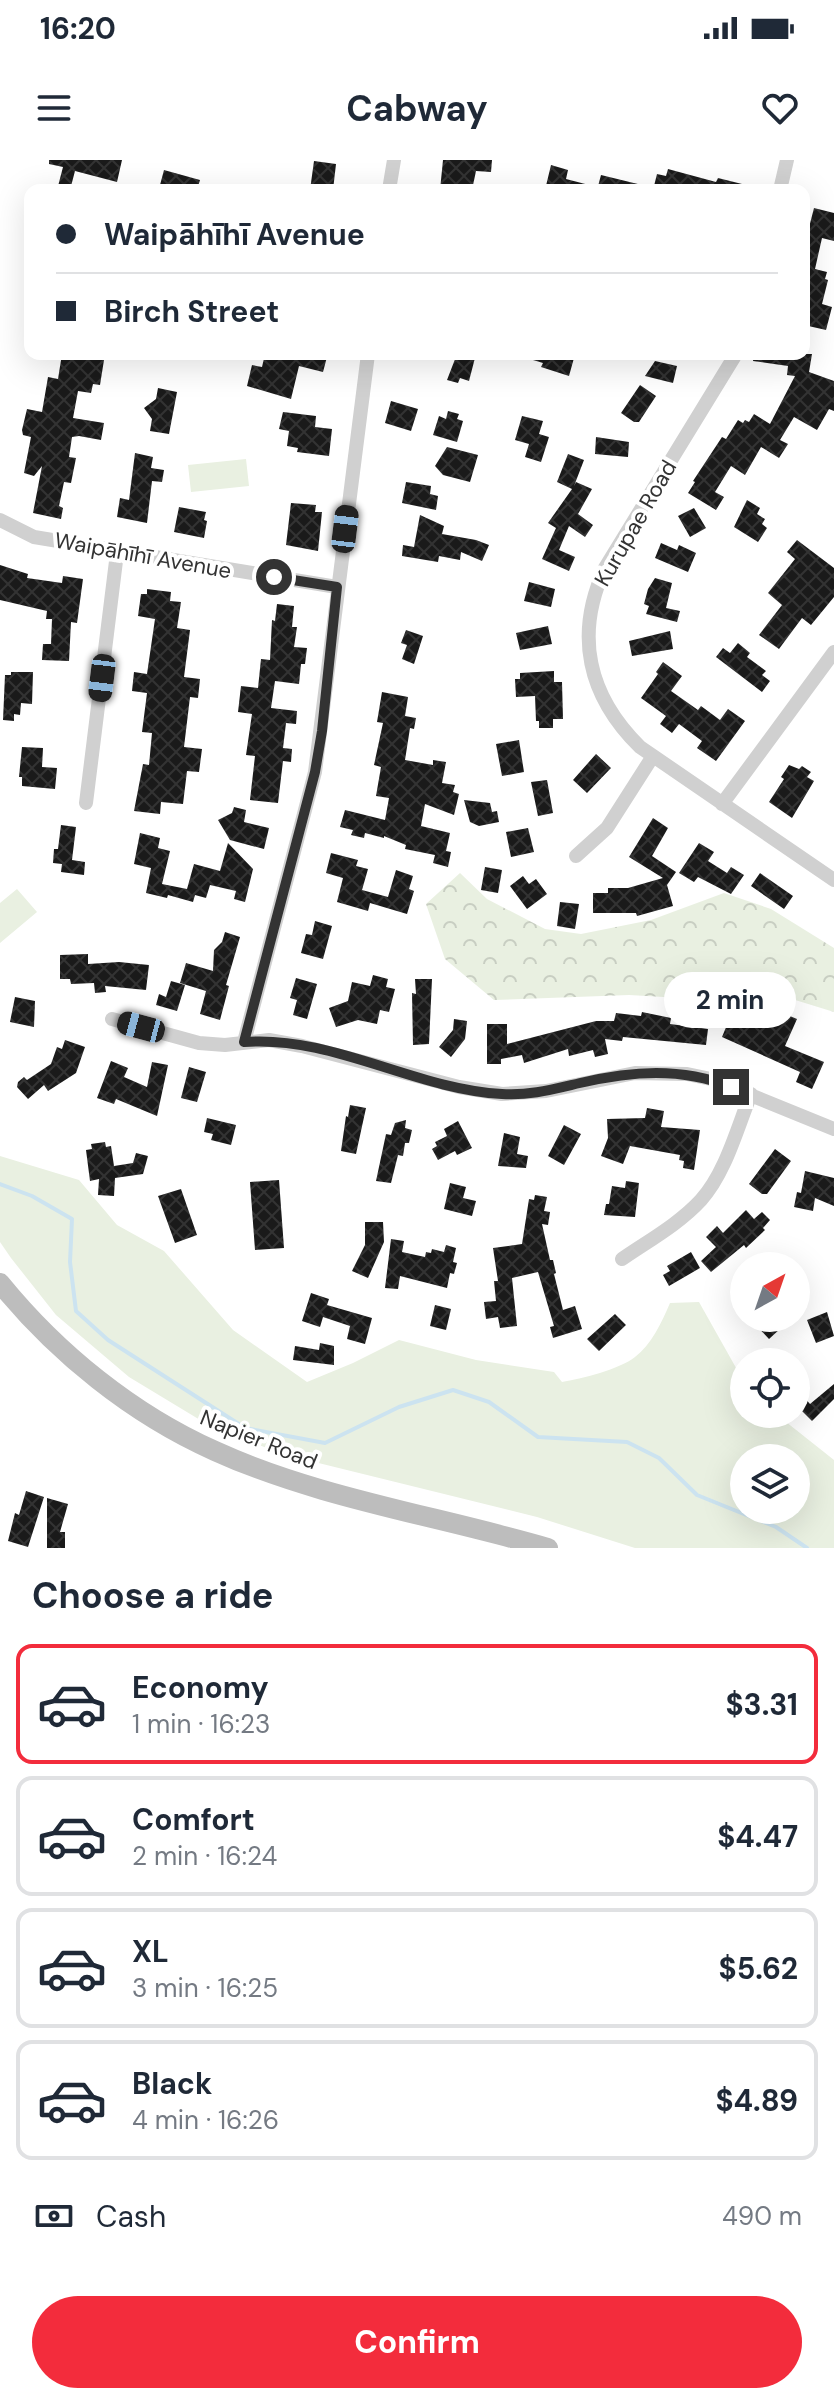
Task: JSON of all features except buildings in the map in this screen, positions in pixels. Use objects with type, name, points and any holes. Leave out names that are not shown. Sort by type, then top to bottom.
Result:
[{"type":"main road","name":"Napier Road","points":[[0,1283],[23,1311],[82,1366],[170,1428],[214,1451],[334,1493],[426,1514],[548,1548]]},
{"type":"street","points":[[390,184],[394,160]]},
{"type":"street","points":[[781,184],[785,160]]},
{"type":"street","points":[[244,1042],[315,772],[367,360]]},
{"type":"street","name":"Kurupae Road","points":[[732,360],[617,546],[597,585],[589,640],[591,662],[597,686],[616,722],[653,756],[834,880]]},
{"type":"street","name":"Waipāhīhī Avenue","points":[[0,520],[34,537],[337,587]]},
{"type":"street","points":[[86,803],[117,553]]},
{"type":"street","points":[[722,804],[834,652]]},
{"type":"street","points":[[576,856],[607,828],[653,756]]},
{"type":"street","points":[[112,1019],[199,1043],[225,1045],[269,1040],[302,1046],[459,1087],[502,1094],[546,1091],[610,1076],[660,1072],[711,1079],[834,1129]]},
{"type":"street","points":[[622,1259],[702,1199],[719,1173],[751,1094]]},
{"type":"green space","points":[[246,459],[249,486],[191,492],[188,465]]},
{"type":"green space","points":[[460,873],[487,899],[545,929],[581,934],[651,920],[724,893],[771,909],[834,948],[834,1012],[792,999],[733,1001],[629,995],[494,1000],[445,959],[426,904]]},
{"type":"green space","points":[[17,889],[37,912],[0,943],[0,903]]},
{"type":"green space","points":[[0,1156],[79,1180],[117,1225],[164,1251],[233,1330],[307,1382],[399,1340],[476,1360],[554,1372],[562,1382],[570,1381],[610,1369],[635,1357],[651,1340],[670,1303],[699,1302],[730,1357],[730,1428],[794,1428],[834,1460],[834,1548],[635,1548],[537,1517],[282,1454],[210,1426],[129,1377],[56,1315],[0,1242]]},
{"type":"waterway","points":[[0,1184],[32,1196],[72,1219],[70,1262],[76,1311],[108,1340],[245,1428],[325,1443],[399,1407],[453,1390],[489,1402],[538,1437],[627,1442],[659,1458],[697,1495],[776,1527],[807,1548]]},
{"type":"route","points":[[274,577],[337,587],[315,772],[244,1042],[269,1040],[302,1046],[459,1087],[502,1094],[546,1091],[610,1076],[660,1072],[711,1079],[731,1087]]}]
